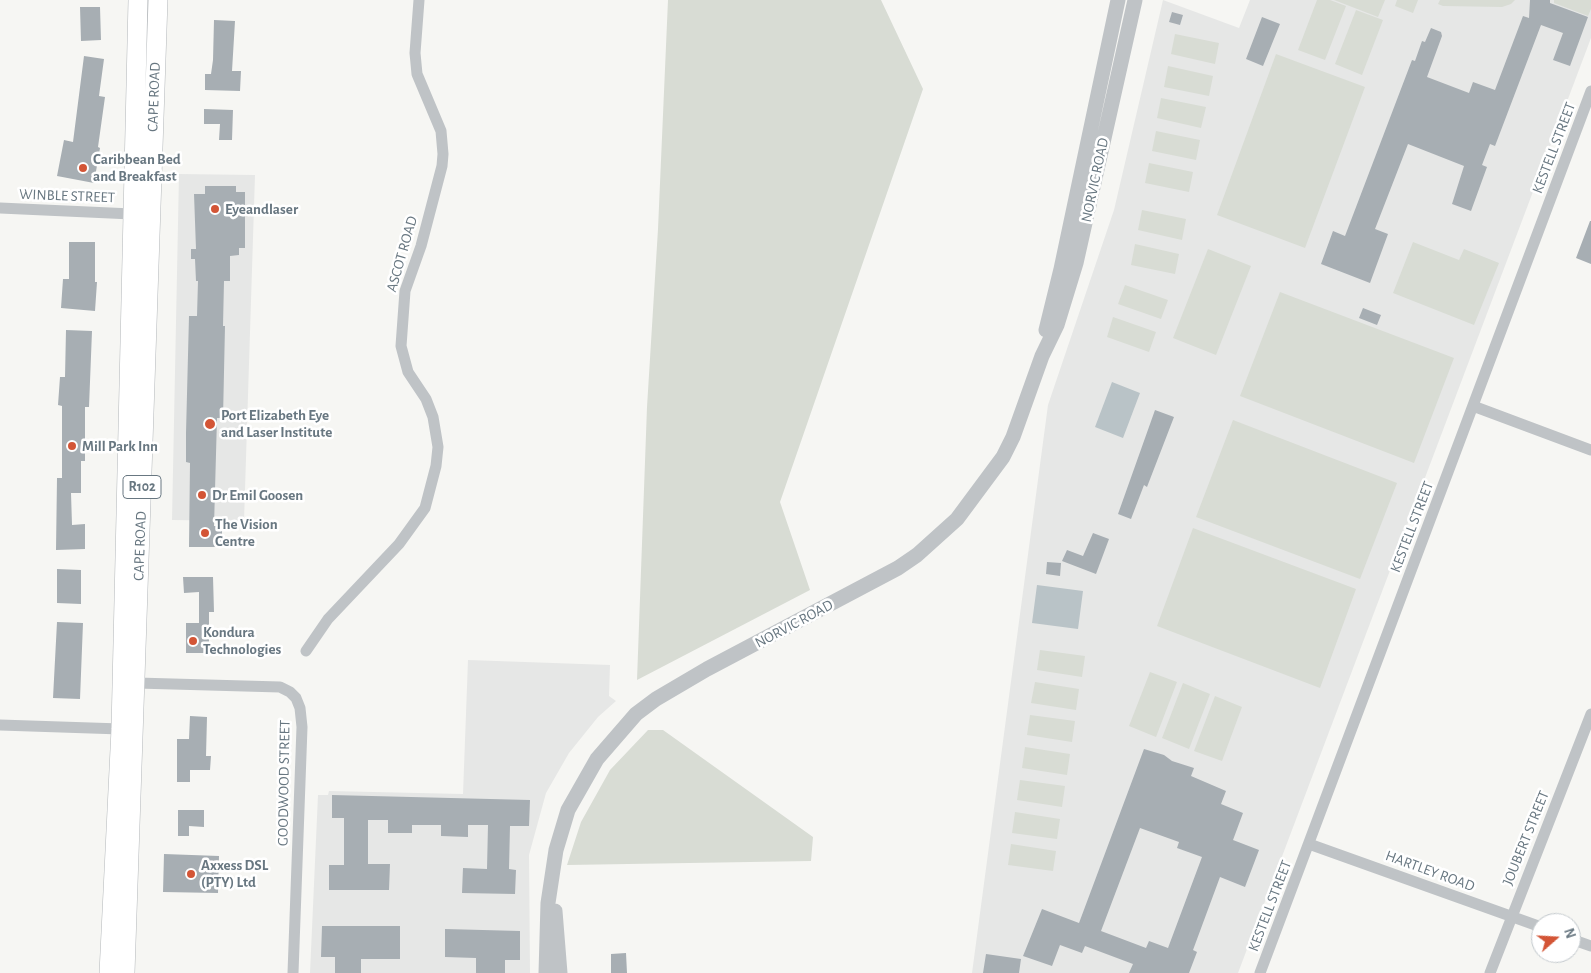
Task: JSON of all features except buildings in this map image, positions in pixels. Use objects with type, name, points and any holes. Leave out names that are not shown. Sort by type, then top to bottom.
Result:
[{"type":"main road","name":"CAPE ROAD","points":[[109,973],[120,729],[138,0]]},
{"type":"main road","name":"CAPE ROAD","points":[[125,973],[137,683],[151,165],[158,0]]},
{"type":"street","name":"ASCOT ROAD","points":[[306,651],[328,619],[399,544],[425,508],[436,466],[438,447],[434,417],[426,400],[408,372],[401,346],[406,291],[421,246],[442,166],[443,154],[441,131],[417,74],[415,54],[419,0]]},
{"type":"street","name":"NORVIC ROAD","points":[[1042,356],[1046,328],[1061,269],[1118,0]]},
{"type":"street","name":"NORVIC ROAD","points":[[546,973],[547,919],[556,850],[568,810],[597,759],[636,714],[706,670],[898,568],[943,534],[970,503],[1003,457],[1030,395],[1042,356],[1057,325],[1076,263],[1135,0]]},
{"type":"street","name":"KESTELL STREET","points":[[1260,973],[1591,91]]},
{"type":"street","name":"WINBLE STREET","points":[[0,208],[132,214]]},
{"type":"street","points":[[1473,406],[1591,450]]},
{"type":"street","name":"GOODWOOD STREET","points":[[137,683],[280,687],[290,692],[296,698],[300,708],[302,726],[293,973]]},
{"type":"street","name":"JOUBERT STREET","points":[[1490,973],[1590,718]]},
{"type":"street","points":[[0,725],[120,729]]},
{"type":"street","name":"HARTLEY ROAD","points":[[1309,844],[1531,923]]},
{"type":"street","name":"NORVIC ROAD","points":[[551,888],[560,973]]},
{"type":"shaded area","points":[[668,0],[881,0],[923,89],[780,502],[810,590],[637,680],[647,407],[658,229]]},
{"type":"shaded area","points":[[1163,0],[1239,28],[1250,0],[1591,0],[1591,38],[1238,973],[972,973],[1048,405],[1114,210]]},
{"type":"shaded area","points":[[1317,0],[1330,0],[1346,6],[1325,60],[1298,50]]},
{"type":"shaded area","points":[[1334,0],[1385,0],[1378,17]]},
{"type":"shaded area","points":[[1397,0],[1418,0],[1413,13],[1395,6]]},
{"type":"shaded area","points":[[1440,0],[1515,0],[1511,4],[1502,7],[1443,6],[1438,4]]},
{"type":"shaded area","points":[[1554,0],[1591,0],[1591,9],[1588,16],[1554,3]]},
{"type":"shaded area","points":[[1356,10],[1383,20],[1362,75],[1335,64]]},
{"type":"shaded area","points":[[1175,34],[1219,43],[1215,64],[1171,54]]},
{"type":"shaded area","points":[[1276,54],[1365,87],[1305,248],[1217,215]]},
{"type":"shaded area","points":[[1168,66],[1213,76],[1209,96],[1164,87]]},
{"type":"shaded area","points":[[1161,98],[1206,107],[1201,128],[1157,118]]},
{"type":"shaded area","points":[[1156,131],[1200,140],[1196,160],[1152,151]]},
{"type":"shaded area","points":[[1149,163],[1193,172],[1189,192],[1145,183]]},
{"type":"shaded area","name":"Port Elizabeth Eye and Laser Institute","points":[[179,174],[255,175],[244,521],[172,520]]},
{"type":"shaded area","points":[[1142,210],[1186,219],[1182,240],[1138,230]]},
{"type":"shaded area","points":[[1413,242],[1459,260],[1464,249],[1499,263],[1474,325],[1393,293]]},
{"type":"shaded area","points":[[1135,244],[1179,254],[1175,274],[1131,265]]},
{"type":"shaded area","points":[[1208,249],[1251,266],[1216,355],[1173,338]]},
{"type":"shaded area","points":[[1125,285],[1168,300],[1161,319],[1118,304]]},
{"type":"shaded area","points":[[1280,292],[1454,358],[1414,463],[1240,396]]},
{"type":"shaded area","points":[[1113,317],[1156,332],[1149,352],[1107,337]]},
{"type":"shaded area","points":[[1112,382],[1140,393],[1123,438],[1095,427]]},
{"type":"shaded area","points":[[1233,420],[1397,483],[1360,579],[1196,517]]},
{"type":"shaded area","points":[[1193,528],[1356,589],[1320,688],[1157,626]]},
{"type":"shaded area","points":[[1037,585],[1083,591],[1078,629],[1032,623]]},
{"type":"shaded area","points":[[1040,650],[1085,656],[1082,677],[1037,670]]},
{"type":"shaded area","points":[[468,660],[610,665],[609,696],[616,701],[598,717],[569,753],[546,793],[529,855],[530,973],[310,973],[318,795],[328,795],[329,791],[463,794]]},
{"type":"shaded area","points":[[1150,672],[1177,682],[1156,737],[1129,726]]},
{"type":"shaded area","points":[[1035,682],[1079,689],[1076,710],[1031,703]]},
{"type":"shaded area","points":[[1183,683],[1210,694],[1189,749],[1162,738]]},
{"type":"shaded area","points":[[1215,696],[1242,707],[1222,761],[1194,751]]},
{"type":"shaded area","points":[[1030,715],[1075,721],[1072,742],[1027,735]]},
{"type":"shaded area","points":[[648,730],[663,730],[813,837],[811,861],[567,865],[581,822],[610,770]]},
{"type":"shaded area","points":[[1025,747],[1070,754],[1067,775],[1022,768]]},
{"type":"shaded area","points":[[1020,780],[1065,786],[1062,807],[1017,800]]},
{"type":"shaded area","points":[[1015,812],[1060,819],[1057,839],[1012,833]]},
{"type":"shaded area","points":[[1011,844],[1056,851],[1053,871],[1008,865]]},
{"type":"place","name":"Caribbean Bed and Breakfast","points":[[83,168]]},
{"type":"place","name":"Eyeandlaser","points":[[215,209]]},
{"type":"place","name":"Port Elizabeth Eye and Laser Institute","points":[[210,424]]},
{"type":"place","name":"Mill Park Inn","points":[[72,446]]},
{"type":"place","name":"Dr Emil Goosen","points":[[202,495]]},
{"type":"place","name":"The Vision Centre","points":[[205,533]]},
{"type":"place","name":"Kondura Technologies","points":[[193,641]]},
{"type":"place","name":"Axxess DSL (PTY) Ltd","points":[[191,874]]}]
